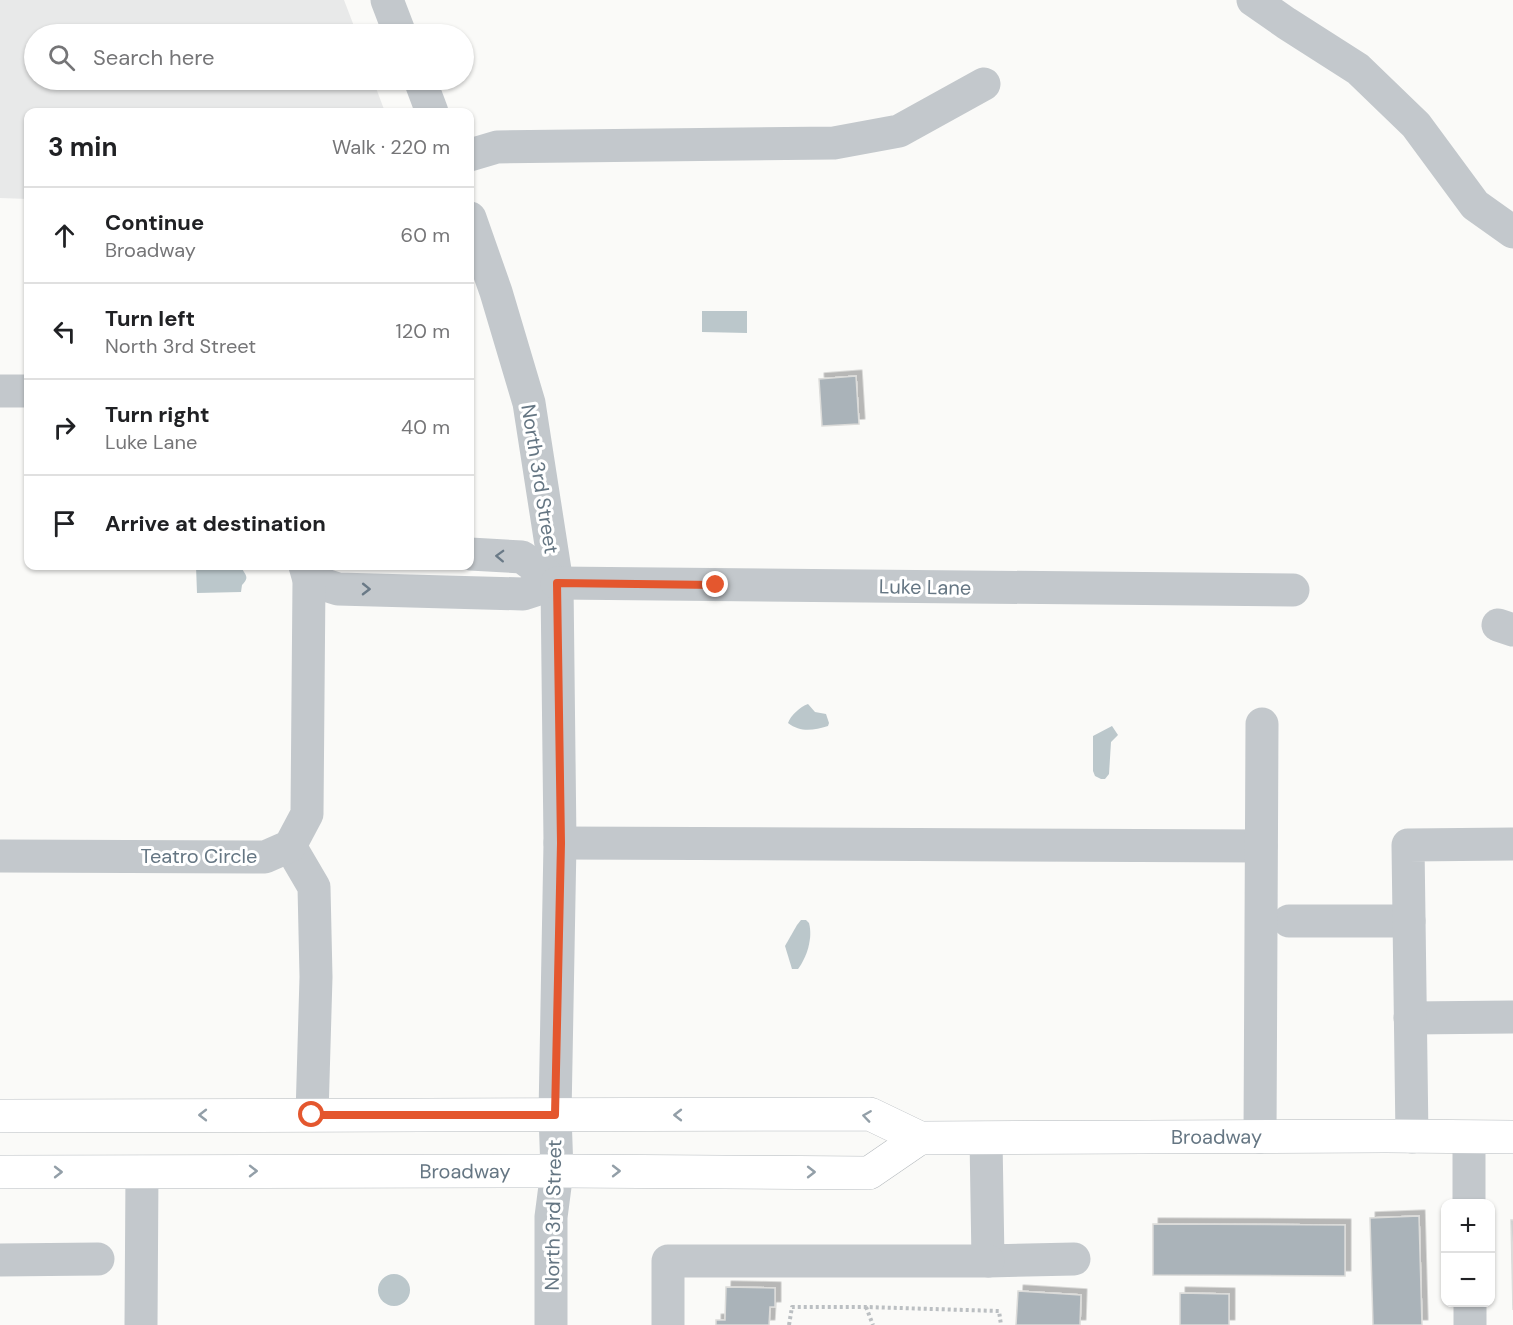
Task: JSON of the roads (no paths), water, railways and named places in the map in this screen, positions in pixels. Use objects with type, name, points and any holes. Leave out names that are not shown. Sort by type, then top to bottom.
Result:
[{"type":"main road","name":"Broadway","points":[[0,1116],[870,1114],[920,1138],[1513,1137]]},
{"type":"main road","name":"Broadway","points":[[0,1172],[869,1173],[920,1138]]},
{"type":"street","points":[[387,0],[396,24]]},
{"type":"street","points":[[1253,0],[1358,69],[1416,125],[1475,205],[1513,232]]},
{"type":"street","points":[[474,154],[497,147],[834,143],[899,131],[984,84]]},
{"type":"street","points":[[424,90],[430,108]]},
{"type":"street","name":"North 3rd Street","points":[[474,229],[496,292],[529,403],[557,583],[561,843],[555,1115],[557,1171],[551,1217],[551,1325]]},
{"type":"street","points":[[0,391],[24,391]]},
{"type":"street","points":[[474,554],[522,557],[557,583]]},
{"type":"street","points":[[312,1115],[316,977],[314,888],[290,846],[307,814],[315,570]]},
{"type":"street","name":"Luke Lane","points":[[315,570],[338,589],[523,594],[557,583],[1293,590]]},
{"type":"street","points":[[1260,1137],[1262,724]]},
{"type":"street","points":[[561,843],[1261,846]]},
{"type":"street","points":[[1412,1137],[1408,845],[1513,844]]},
{"type":"street","name":"Teatro Circle","points":[[0,856],[265,857],[290,846]]},
{"type":"street","points":[[1289,921],[1409,921]]},
{"type":"street","points":[[1410,1018],[1513,1017]]},
{"type":"street","points":[[1469,1137],[1469,1199]]},
{"type":"street","points":[[986,1138],[988,1261]]},
{"type":"street","points":[[141,1325],[142,1172]]},
{"type":"street","points":[[0,1260],[98,1259]]},
{"type":"street","points":[[668,1325],[668,1261],[1074,1259]]},
{"type":"street","points":[[1470,1307],[1470,1325]]}]
